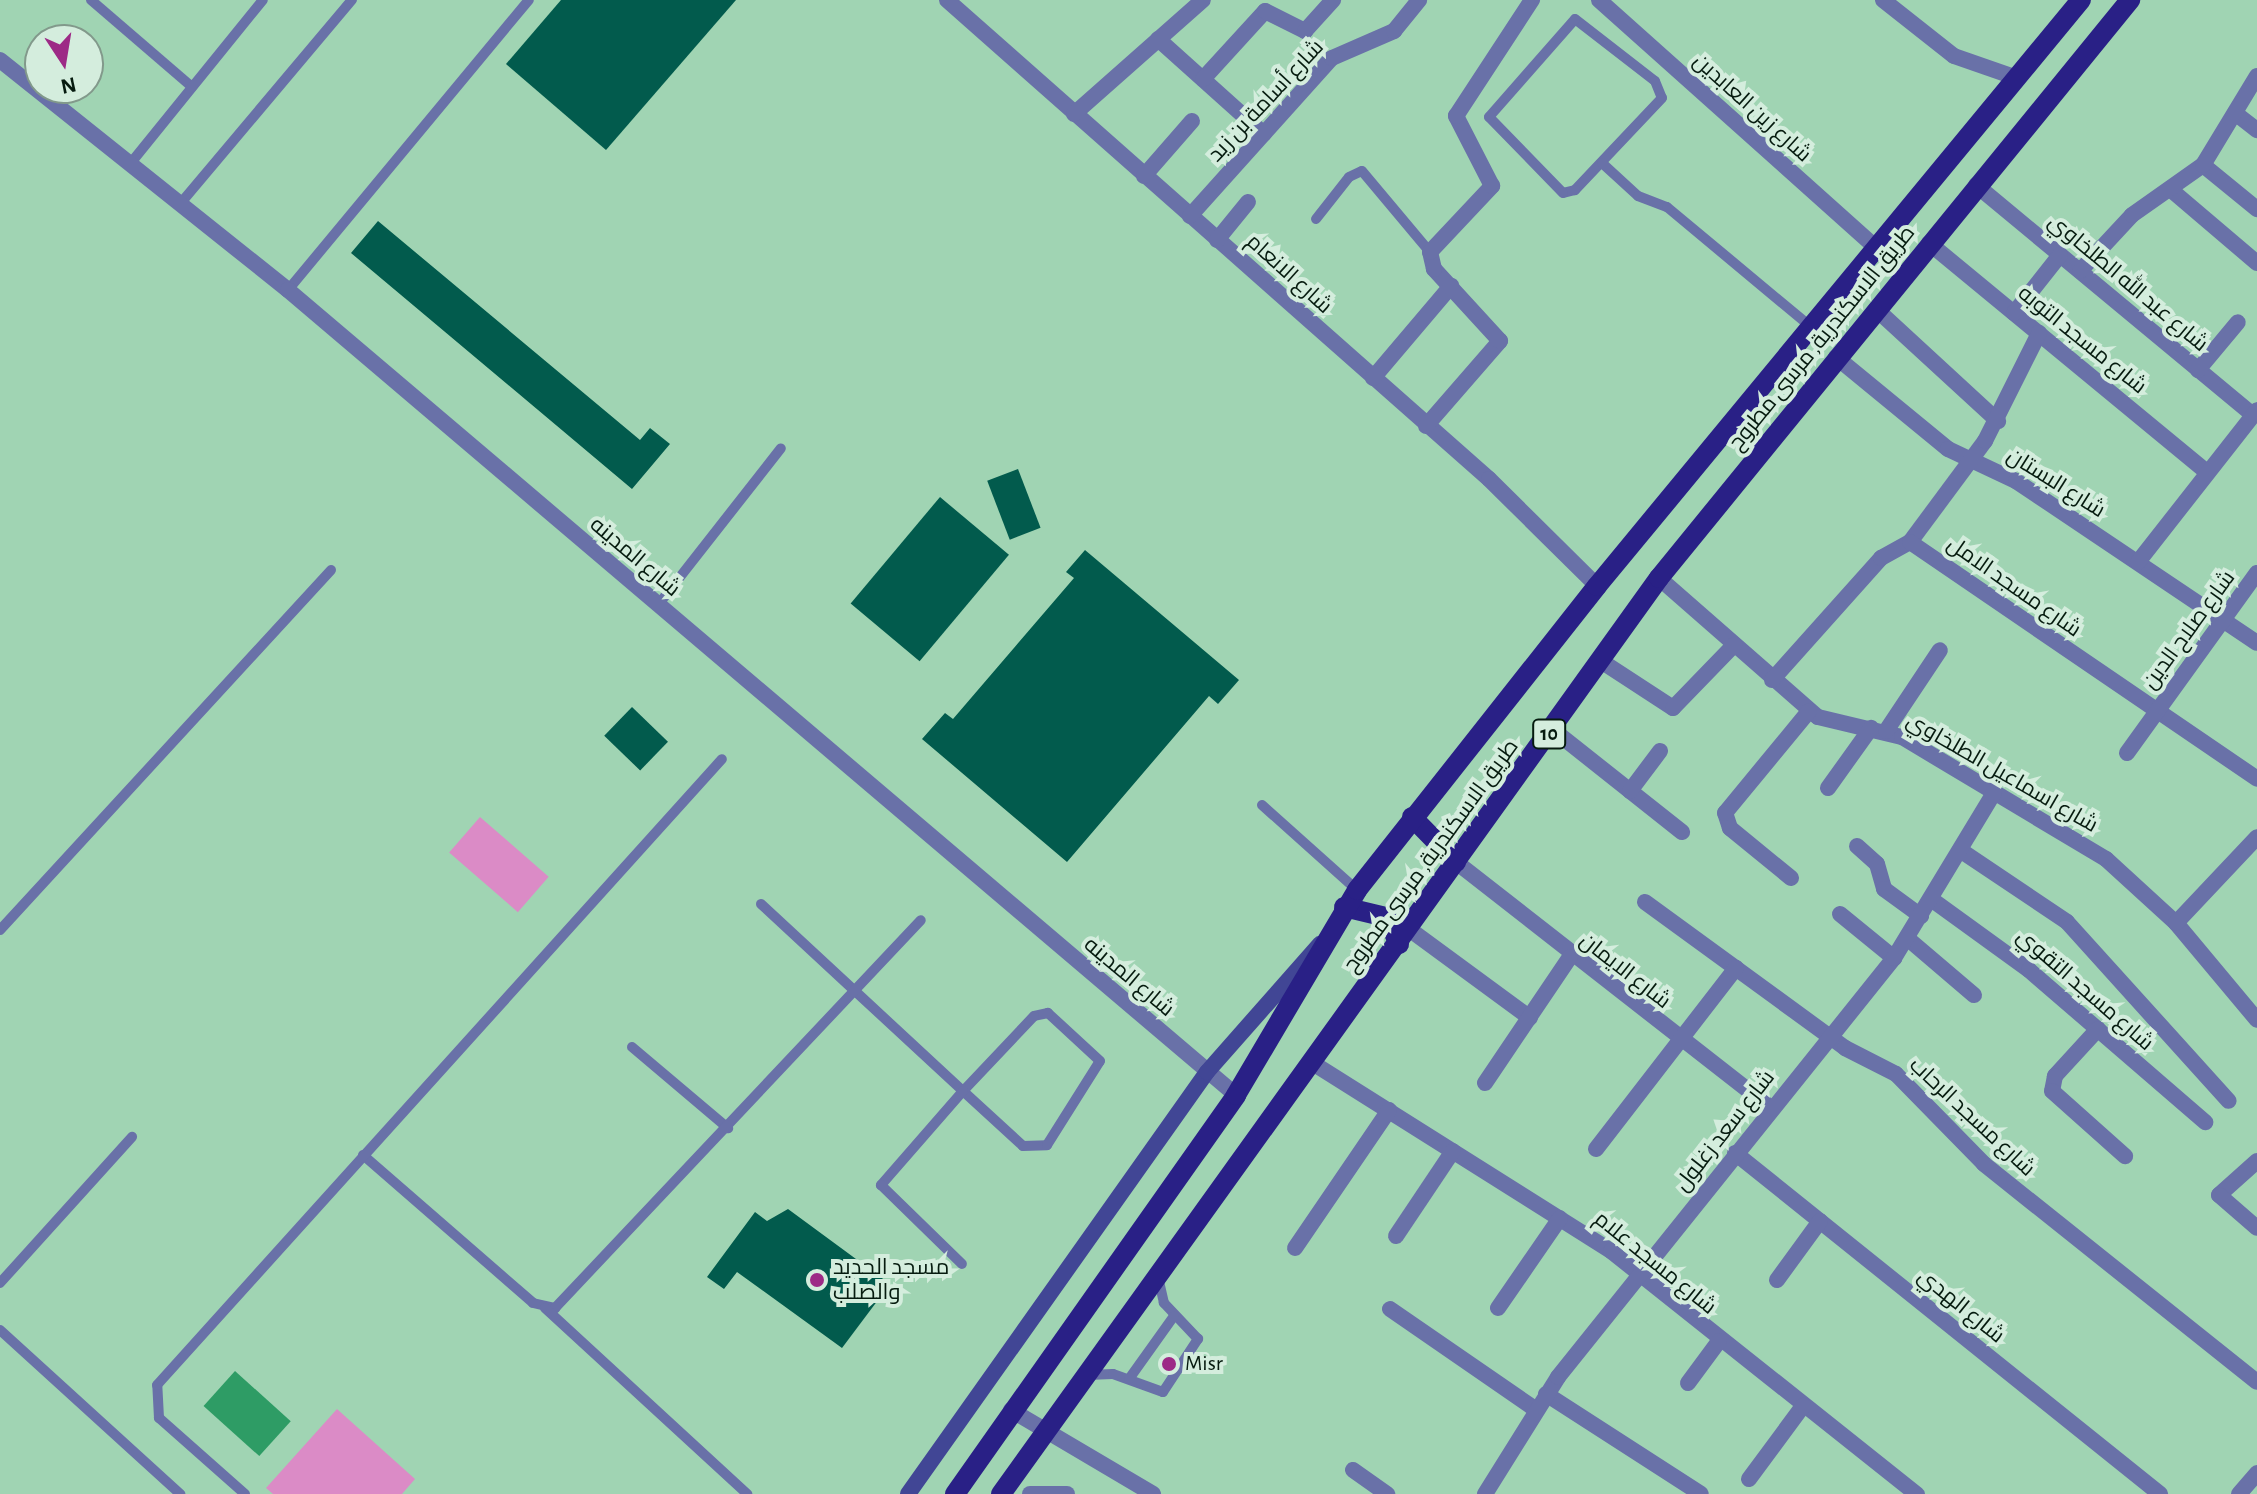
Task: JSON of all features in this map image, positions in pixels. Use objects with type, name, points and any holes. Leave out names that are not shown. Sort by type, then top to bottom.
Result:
[{"type":"main road","name":"طريق الاسكندرية, مرسى مطروح","points":[[955,1494],[1011,1410],[1236,1095],[1344,907],[1597,586],[2081,0]]},
{"type":"main road","name":"طريق الاسكندرية, مرسى مطروح","points":[[1001,1494],[1042,1429],[1404,936],[1659,578],[1976,185],[2130,0]]},
{"type":"main road","points":[[1412,817],[1456,862]]},
{"type":"main road","points":[[1344,907],[1386,917],[1404,936]]},
{"type":"main road","points":[[908,1494],[1207,1072],[1324,940]]},
{"type":"street","name":"شارع الانعام","points":[[947,0],[1373,378],[1597,586]]},
{"type":"street","points":[[1074,114],[1203,0]]},
{"type":"street","points":[[1203,79],[1265,11],[1305,31],[1333,0]]},
{"type":"street","points":[[1426,426],[1500,341],[1451,286],[1430,252],[1492,186],[1456,116],[1532,0]]},
{"type":"street","name":"شارع زين العابدين","points":[[1599,0],[1876,248]]},
{"type":"street","points":[[1883,0],[1954,56],[2017,78]]},
{"type":"street","name":"شارع أسامة بن زيد","points":[[1190,216],[1332,58],[1385,37],[1410,3]]},
{"type":"street","points":[[1158,39],[1264,134]]},
{"type":"street","name":"شارع المدينه","points":[[0,60],[288,290],[1236,1095]]},
{"type":"street","points":[[2080,271],[2132,215],[2203,165],[2257,76]]},
{"type":"street","points":[[2235,113],[2257,130]]},
{"type":"street","points":[[1144,176],[1192,121]]},
{"type":"street","points":[[2203,165],[2257,209]]},
{"type":"street","name":"شارع عبد الله الطلخاوي","points":[[1976,185],[2198,370],[2255,413]]},
{"type":"street","points":[[2170,189],[2257,263]]},
{"type":"street","points":[[1217,240],[1248,202]]},
{"type":"street","name":"شارع مسجد التوبه","points":[[1929,243],[2207,472]]},
{"type":"street","points":[[2014,313],[2060,255]]},
{"type":"street","points":[[1373,378],[1451,286]]},
{"type":"street","points":[[1876,309],[1998,421]]},
{"type":"street","points":[[2198,370],[2238,322]]},
{"type":"street","points":[[1772,680],[1881,558],[1910,542],[1998,421],[2039,333]]},
{"type":"street","name":"شارع البستان","points":[[1836,357],[1971,461],[2016,481],[2257,643]]},
{"type":"street","points":[[2138,562],[2255,413]]},
{"type":"street","name":"شارع مسجد الامل","points":[[1910,542],[2156,713],[2257,779]]},
{"type":"street","name":"شارع صلاح الدين","points":[[2127,753],[2257,573]]},
{"type":"street","name":"شارع اسماعيل الطلخاوي","points":[[1659,578],[1809,711],[1835,724],[1878,730],[2106,859],[2176,923],[2257,1020]]},
{"type":"street","points":[[1601,661],[1673,708],[1734,645]]},
{"type":"street","points":[[1828,788],[1940,650]]},
{"type":"street","points":[[1791,878],[1730,828],[1725,813],[1809,711]]},
{"type":"street","points":[[1552,729],[1682,832]]},
{"type":"street","points":[[1630,791],[1660,751]]},
{"type":"street","name":"شارع سعد زغلول","points":[[1485,1494],[1546,1394],[1828,1036],[1894,958],[1994,793]]},
{"type":"street","points":[[2176,923],[2257,837]]},
{"type":"street","points":[[1857,846],[1877,864],[1884,889],[1921,916]]},
{"type":"street","points":[[1960,850],[2067,922],[2229,1101]]},
{"type":"street","name":"شارع الايمان","points":[[1456,862],[1570,957],[1771,1108]]},
{"type":"street","name":"شارع مسجد التقوي","points":[[1931,899],[1998,944],[2205,1122]]},
{"type":"street","name":"شارع مسجد الرحاب","points":[[1645,902],[1828,1036],[1896,1074],[1984,1164],[2257,1382]]},
{"type":"street","points":[[1840,914],[1894,958]]},
{"type":"street","points":[[1404,936],[1530,1018]]},
{"type":"street","points":[[1907,938],[1974,995]]},
{"type":"street","points":[[1485,1083],[1570,957]]},
{"type":"street","points":[[1596,1149],[1736,968]]},
{"type":"street","points":[[2098,1029],[2055,1076],[2052,1091],[2125,1156]]},
{"type":"street","name":"شارع مسجد علام","points":[[1311,1062],[1560,1218],[1917,1494]]},
{"type":"street","points":[[1295,1248],[1389,1110]]},
{"type":"street","points":[[1396,1236],[1453,1151]]},
{"type":"street","name":"شارع الهدي","points":[[1735,1153],[2160,1494]]},
{"type":"street","points":[[2257,1161],[2219,1191],[2257,1228]]},
{"type":"street","points":[[1498,1308],[1560,1218]]},
{"type":"street","points":[[1777,1280],[1820,1221]]},
{"type":"street","points":[[1390,1309],[1535,1409]]},
{"type":"street","points":[[1688,1383],[1719,1341]]},
{"type":"street","points":[[1546,1394],[1701,1494]]},
{"type":"street","points":[[1749,1479],[1803,1406]]},
{"type":"street","points":[[1011,1410],[1153,1494]]},
{"type":"street","points":[[1353,1470],[1387,1494]]},
{"type":"street","points":[[2239,1494],[2257,1473]]},
{"type":"street","points":[[1030,1494],[1067,1494]]},
{"type":"lane","points":[[91,0],[192,87]]},
{"type":"lane","points":[[130,164],[263,0]]},
{"type":"lane","points":[[180,204],[352,0]]},
{"type":"lane","points":[[288,290],[529,0]]},
{"type":"lane","points":[[1575,19],[1662,91],[1602,163],[1575,190],[1558,191],[1489,117],[1575,19]]},
{"type":"lane","points":[[1602,163],[1638,196],[1667,207],[1811,327]]},
{"type":"lane","points":[[1316,219],[1349,177],[1362,171],[1430,252]]},
{"type":"lane","points":[[658,605],[781,448]]},
{"type":"lane","points":[[0,930],[331,570]]},
{"type":"lane","points":[[245,1494],[159,1418],[157,1385],[722,759]]},
{"type":"lane","points":[[1262,805],[1357,890]]},
{"type":"lane","points":[[761,904],[963,1091],[1023,1146],[1039,1149],[1100,1061],[1041,1013],[963,1091],[881,1185],[962,1264]]},
{"type":"lane","points":[[545,1308],[568,1300],[921,920]]},
{"type":"lane","points":[[632,1047],[728,1128]]},
{"type":"lane","points":[[0,1283],[132,1137]]},
{"type":"lane","points":[[363,1155],[545,1308],[747,1494]]},
{"type":"lane","points":[[1081,1376],[1129,1379],[1163,1392],[1198,1339],[1174,1316],[1157,1271]]},
{"type":"lane","points":[[1129,1379],[1174,1316]]},
{"type":"lane","points":[[0,1330],[180,1494]]},
{"type":"shaded area","points":[[480,817],[549,877],[518,912],[449,852]]},
{"type":"shaded area","points":[[235,1371],[291,1421],[259,1456],[204,1406]]},
{"type":"shaded area","points":[[337,1409],[415,1479],[402,1494],[273,1494],[266,1488]]},
{"type":"building","points":[[561,0],[736,0],[606,150],[506,64]]},
{"type":"building","points":[[378,221],[640,440],[650,428],[670,444],[632,489],[351,253]]},
{"type":"building","points":[[1018,469],[1041,528],[1010,540],[987,481]]},
{"type":"building","points":[[940,497],[1009,555],[920,661],[851,603]]},
{"type":"building","points":[[1085,550],[1239,680],[1218,704],[1209,696],[1067,862],[922,739],[945,713],[953,719],[1074,578],[1066,572]]},
{"type":"building","points":[[632,707],[668,742],[640,771],[604,736]]},
{"type":"building","name":"مسجد الحديد والصلب","points":[[788,1209],[890,1284],[842,1348],[737,1272],[724,1289],[707,1277],[755,1212],[767,1221]]},
{"type":"place","name":"مسجد الحديد والصلب","points":[[817,1280]]},
{"type":"place","name":"Misr","points":[[1169,1364]]}]
